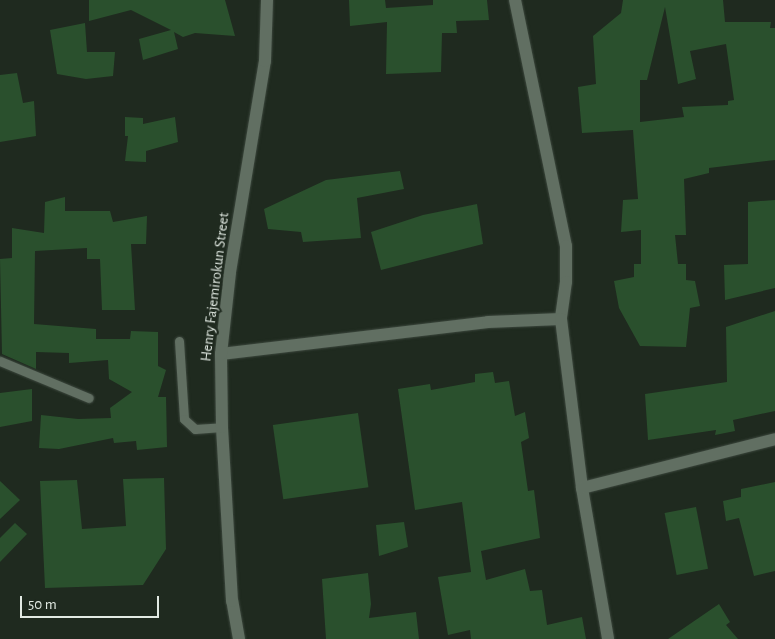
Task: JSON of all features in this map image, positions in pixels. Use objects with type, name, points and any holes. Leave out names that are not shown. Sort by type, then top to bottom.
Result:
[{"type":"street","name":"Henry Fajemirokun Street","points":[[238,639],[232,601],[222,427],[221,354],[230,272],[265,61],[267,0]]},
{"type":"street","points":[[515,0],[566,246],[566,282],[561,319],[582,488],[608,639]]},
{"type":"street","points":[[221,354],[488,322],[561,319]]},
{"type":"street","points":[[582,488],[775,439]]},
{"type":"lane","points":[[179,341],[184,419],[195,429],[222,427]]},
{"type":"lane","points":[[0,361],[89,398]]},
{"type":"building","points":[[89,0],[225,0],[235,36],[195,33],[183,37],[174,32],[178,49],[143,60],[139,39],[171,30],[131,10],[89,21]]},
{"type":"building","points":[[349,0],[385,0],[386,8],[433,5],[433,0],[487,0],[489,20],[456,21],[457,33],[442,33],[441,72],[386,74],[387,22],[350,26]]},
{"type":"building","points":[[623,0],[723,0],[725,22],[771,22],[770,28],[775,28],[775,160],[709,168],[709,173],[684,179],[686,235],[675,235],[678,264],[686,264],[686,280],[695,281],[700,306],[690,308],[686,347],[640,346],[619,308],[614,281],[634,277],[634,264],[641,264],[641,230],[621,232],[623,200],[638,199],[633,130],[582,133],[578,87],[596,84],[593,36],[621,13]],"holes":[[[665,7],[678,84],[696,79],[690,51],[726,44],[734,100],[728,101],[728,105],[682,107],[684,117],[640,122],[640,80],[647,80]]]},
{"type":"building","points":[[85,23],[87,52],[115,52],[113,76],[86,79],[57,74],[50,30]]},
{"type":"building","points":[[17,73],[23,103],[34,101],[36,136],[0,142],[0,75]]},
{"type":"building","points":[[125,117],[143,118],[143,124],[175,117],[178,142],[146,151],[146,162],[125,161],[128,136],[125,136]]},
{"type":"building","points":[[400,171],[404,189],[357,198],[361,238],[303,242],[301,232],[268,229],[264,209],[326,180]]},
{"type":"building","points":[[65,197],[65,211],[110,211],[113,222],[147,216],[146,244],[131,244],[135,310],[102,310],[100,259],[87,259],[87,248],[35,251],[34,324],[96,329],[96,339],[130,339],[131,331],[158,332],[158,366],[166,370],[158,397],[166,397],[167,447],[137,450],[136,441],[114,443],[113,438],[59,449],[39,448],[41,415],[78,419],[111,418],[110,408],[132,392],[109,379],[108,360],[69,363],[69,353],[36,352],[36,369],[2,354],[0,259],[12,258],[12,228],[44,233],[45,202]]},
{"type":"building","points":[[775,200],[775,288],[725,300],[724,265],[748,264],[748,202]]},
{"type":"building","points":[[477,204],[483,244],[381,270],[371,232],[423,215]]},
{"type":"building","points":[[775,311],[775,411],[733,420],[735,431],[715,435],[716,430],[648,440],[645,394],[727,382],[726,327]]},
{"type":"building","points":[[493,372],[495,383],[509,381],[515,416],[525,412],[529,438],[521,442],[528,491],[534,490],[540,538],[481,551],[486,580],[525,569],[530,591],[542,590],[547,625],[582,617],[586,639],[471,639],[470,630],[448,635],[438,577],[471,572],[462,502],[415,510],[398,389],[430,384],[431,390],[475,382],[475,374]]},
{"type":"building","points":[[32,389],[32,421],[0,427],[0,393]]},
{"type":"building","points":[[358,413],[368,487],[283,499],[273,425]]},
{"type":"building","points":[[164,478],[166,549],[143,585],[45,588],[40,481],[77,480],[82,529],[126,526],[123,479]]},
{"type":"building","points":[[0,481],[20,500],[0,519]]},
{"type":"building","points":[[775,482],[775,571],[754,576],[739,518],[726,521],[723,501],[741,497],[741,489]]},
{"type":"building","points":[[696,507],[708,569],[677,575],[665,513]]},
{"type":"building","points":[[404,522],[408,547],[379,556],[376,525]]},
{"type":"building","points":[[15,523],[27,534],[0,562],[0,538]]},
{"type":"building","points":[[368,573],[371,604],[369,618],[416,612],[419,639],[326,639],[322,579]]},
{"type":"building","points":[[719,604],[730,622],[726,625],[738,639],[668,639]]}]
